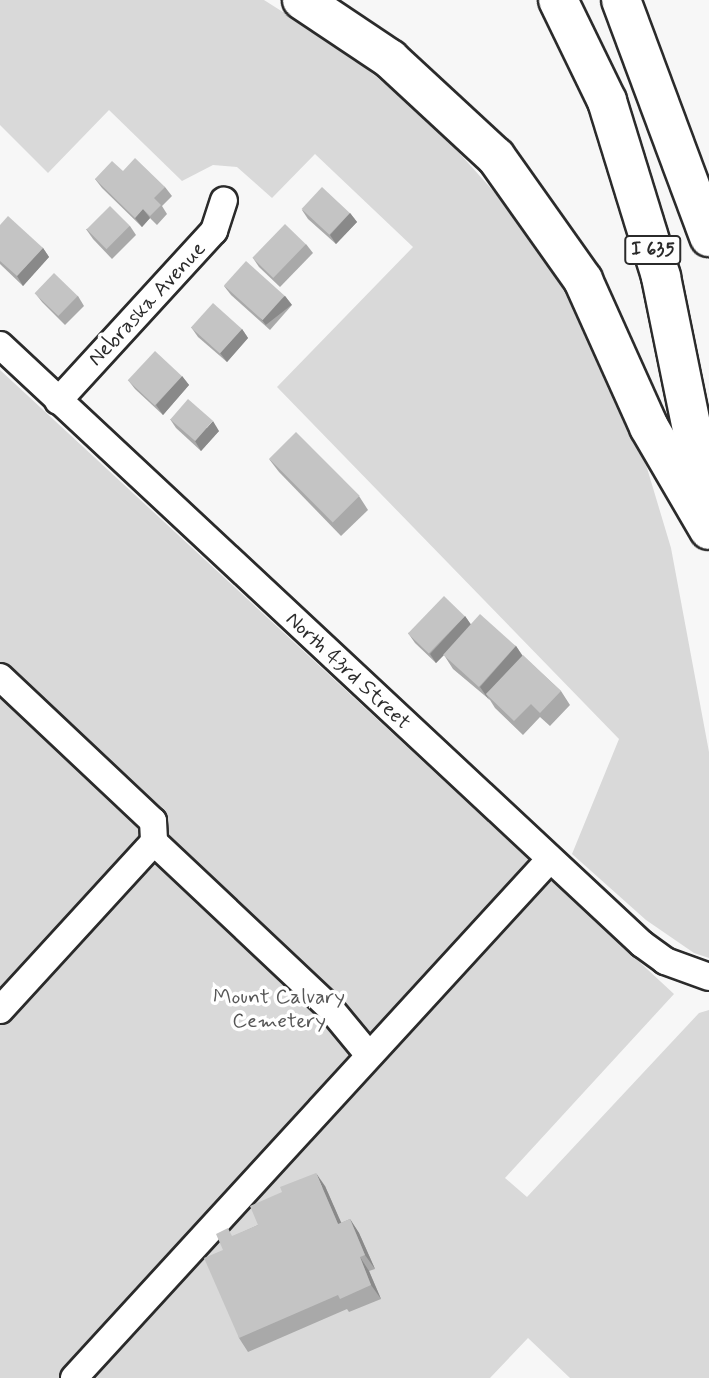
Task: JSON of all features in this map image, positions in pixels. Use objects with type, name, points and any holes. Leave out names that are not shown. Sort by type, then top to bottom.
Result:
[{"type":"highway","points":[[302,0],[390,59],[496,158],[583,280],[649,427],[709,530]]},
{"type":"highway","name":"I 635","points":[[558,0],[607,101],[661,277],[709,513]]},
{"type":"highway","name":"I 635","points":[[621,0],[709,237]]},
{"type":"street","name":"Nebraska Avenue","points":[[58,401],[214,231],[224,201]]},
{"type":"street","name":"North 43rd Street","points":[[0,345],[642,944],[665,961],[709,977]]},
{"type":"street","points":[[0,677],[153,821],[155,842],[330,1008],[368,1054]]},
{"type":"street","points":[[0,1010],[155,842]]},
{"type":"street","points":[[74,1378],[368,1054],[550,859]]},
{"type":"green space","points":[[0,0],[264,0],[349,54],[434,125],[496,194],[553,271],[593,346],[647,468],[671,548],[709,752],[709,958],[694,953],[646,920],[572,854],[619,739],[277,387],[413,247],[315,154],[272,198],[237,167],[213,165],[182,181],[109,110],[48,173],[0,125]]},
{"type":"green space","name":"Mount Calvary Cemetery","points":[[0,370],[674,994],[505,1178],[527,1197],[699,1013],[709,1010],[709,1378],[570,1378],[528,1338],[490,1378],[0,1378]]},
{"type":"building","points":[[135,158],[165,187],[154,198],[161,205],[150,216],[143,209],[135,218],[95,179],[112,161],[123,171]]},
{"type":"building","points":[[322,187],[350,213],[329,235],[302,209]]},
{"type":"building","points":[[110,206],[130,226],[106,249],[87,229]]},
{"type":"building","points":[[8,216],[43,248],[17,276],[0,261],[0,225]]},
{"type":"building","points":[[285,224],[306,244],[273,278],[252,258]]},
{"type":"building","points":[[246,261],[285,296],[263,320],[224,286]]},
{"type":"building","points":[[54,273],[78,296],[58,316],[35,293]]},
{"type":"building","points":[[213,303],[242,329],[220,354],[191,328]]},
{"type":"building","points":[[155,351],[182,376],[155,405],[128,380]]},
{"type":"building","points":[[188,399],[213,421],[195,441],[170,419]]},
{"type":"building","points":[[296,432],[360,496],[333,523],[269,459]]},
{"type":"building","points":[[444,596],[465,616],[429,654],[408,633]]},
{"type":"building","points":[[480,614],[516,646],[479,687],[443,655]]},
{"type":"building","points":[[523,655],[561,691],[540,713],[531,704],[514,721],[486,694]]},
{"type":"building","points":[[316,1173],[338,1224],[350,1219],[365,1255],[360,1257],[371,1285],[340,1299],[338,1295],[239,1338],[204,1258],[223,1250],[216,1234],[228,1228],[232,1236],[258,1225],[250,1206],[282,1192],[280,1187]]}]
